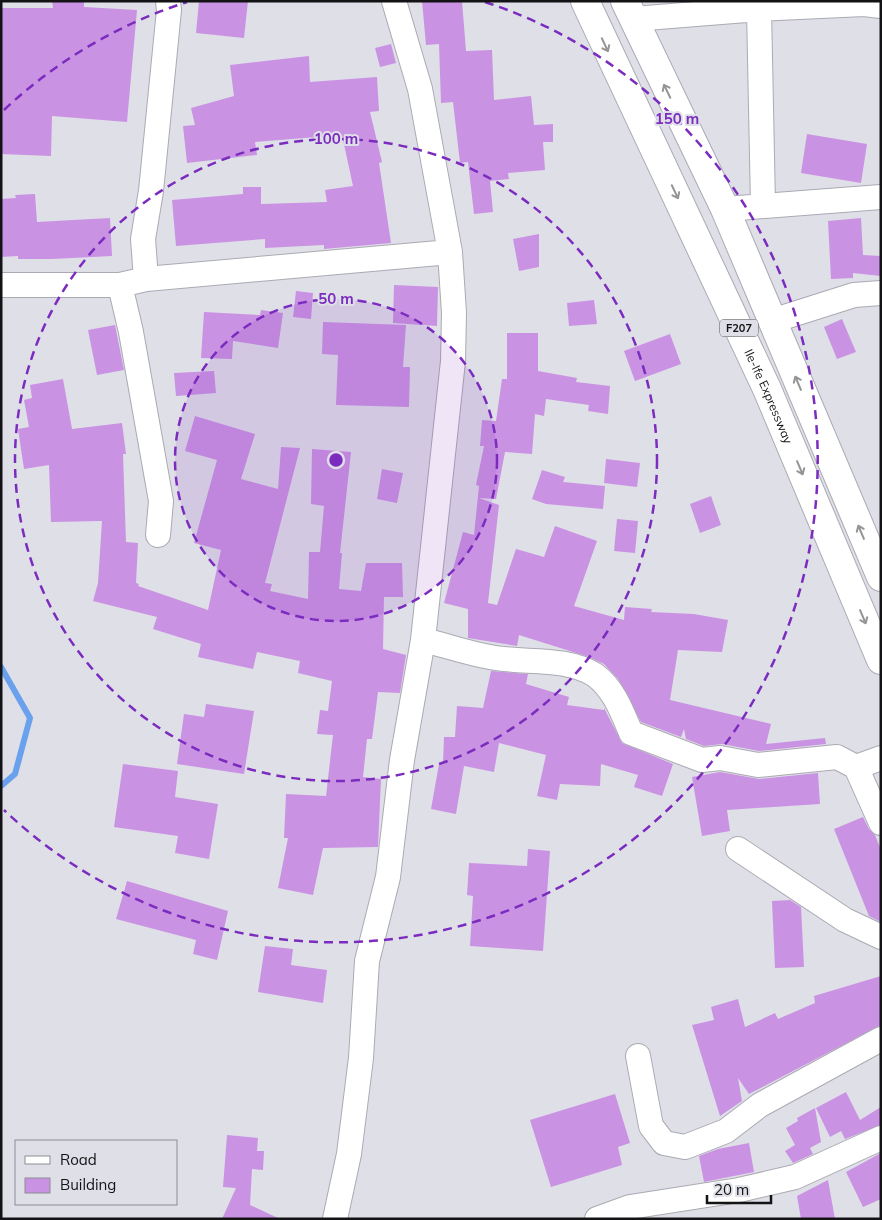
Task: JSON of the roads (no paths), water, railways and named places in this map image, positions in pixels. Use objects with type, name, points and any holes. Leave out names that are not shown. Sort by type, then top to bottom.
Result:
[{"type":"main road","name":"Ile-Ife Expressway","points":[[584,1],[767,389],[881,660]]},
{"type":"main road","name":"F207","points":[[629,10],[724,209],[881,577]]},
{"type":"street","points":[[146,279],[143,239],[152,181],[169,10],[168,1]]},
{"type":"street","points":[[335,1219],[349,1154],[361,1058],[367,961],[388,877],[402,760],[423,640],[452,361],[454,313],[450,252],[420,88],[394,1]]},
{"type":"street","points":[[629,10],[759,9],[864,4],[881,6]]},
{"type":"street","points":[[759,9],[763,206]]},
{"type":"street","points":[[724,209],[881,196]]},
{"type":"street","points":[[1,286],[120,285],[146,279],[450,252]]},
{"type":"street","points":[[120,285],[131,332],[161,500],[158,535]]},
{"type":"street","points":[[772,321],[854,295],[881,293]]},
{"type":"street","points":[[423,640],[490,657],[527,662],[562,662],[595,675],[616,698],[631,733],[702,760],[720,758],[758,765],[837,757],[856,766],[881,823]]},
{"type":"street","points":[[856,766],[881,758]]},
{"type":"street","points":[[738,849],[845,920],[881,938]]},
{"type":"street","points":[[638,1056],[651,1126],[664,1143],[685,1146],[726,1131],[760,1105],[881,1039]]},
{"type":"street","points":[[597,1219],[630,1206],[739,1190],[795,1177],[881,1138]]},
{"type":"waterway","points":[[1,667],[30,718],[15,774],[1,786]]}]
